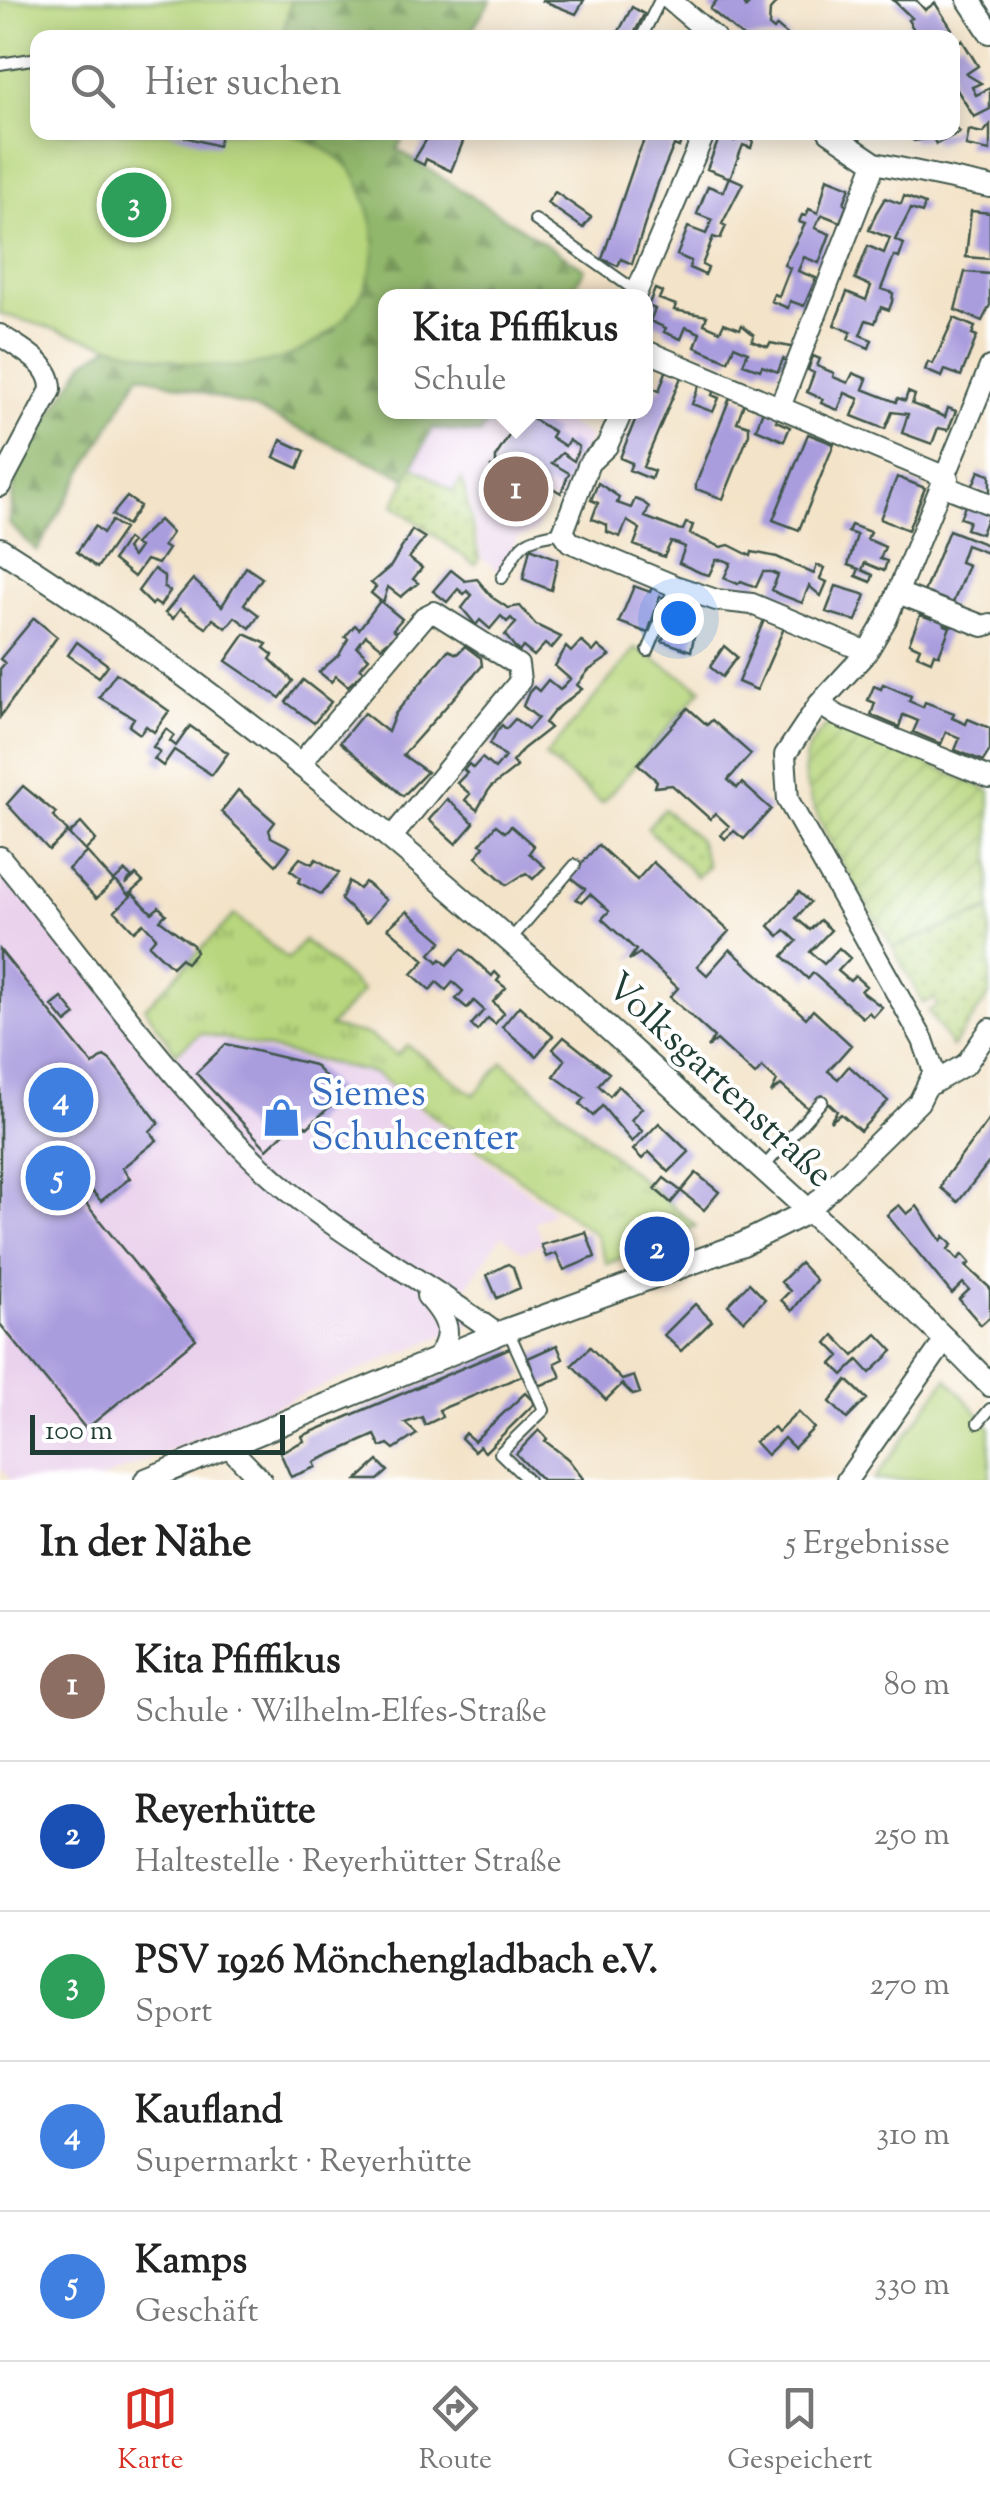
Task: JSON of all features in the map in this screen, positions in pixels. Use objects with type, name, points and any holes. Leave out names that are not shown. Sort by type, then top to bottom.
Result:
[{"type":"street","points":[[670,0],[706,30]]},
{"type":"street","points":[[969,0],[990,32]]},
{"type":"street","points":[[638,289],[702,140]]},
{"type":"street","points":[[841,140],[874,163],[990,187]]},
{"type":"street","points":[[780,407],[874,163]]},
{"type":"street","points":[[0,335],[34,359],[52,378],[52,390],[0,486]]},
{"type":"street","points":[[653,354],[780,407],[990,504]]},
{"type":"street","points":[[930,1085],[932,1058],[788,800],[786,755],[819,704],[867,652],[898,593],[990,368]]},
{"type":"street","points":[[619,419],[608,446],[588,463],[562,532],[570,542],[674,586],[716,600],[752,604],[867,652]]},
{"type":"street","name":"Volksgartenstraße","points":[[0,549],[148,652],[391,838],[510,940],[762,1169],[946,1339],[990,1386]]},
{"type":"street","points":[[898,593],[983,626],[990,624]]},
{"type":"street","points":[[299,765],[424,617],[434,612],[518,665],[520,680],[391,838]]},
{"type":"street","points":[[819,704],[838,716],[990,778]]},
{"type":"street","points":[[0,857],[180,1078],[268,1172],[328,1222],[406,1276],[502,1332]]},
{"type":"street","points":[[146,1480],[502,1332],[743,1244],[807,1212],[919,1102],[930,1085],[966,1064],[990,1030]]},
{"type":"street","points":[[406,1276],[446,1318],[446,1346],[434,1362]]},
{"type":"street","points":[[850,1479],[946,1339]]},
{"type":"street","points":[[228,1446],[261,1480]]},
{"type":"lane","points":[[645,30],[660,0]]},
{"type":"lane","points":[[0,64],[30,59]]},
{"type":"lane","points":[[536,220],[629,289]]},
{"type":"lane","points":[[502,578],[521,543],[531,536],[562,532]]},
{"type":"lane","points":[[648,650],[674,586]]},
{"type":"lane","points":[[510,940],[575,865]]},
{"type":"lane","points":[[762,1169],[822,1101]]},
{"type":"lane","points":[[502,1332],[544,1410],[500,1452],[528,1480]]},
{"type":"lane","points":[[978,1423],[990,1409]]},
{"type":"shaded area","points":[[338,404],[378,411],[378,416]]},
{"type":"shaded area","points":[[386,419],[499,419],[482,449],[501,419],[560,419],[590,437],[560,504],[547,499],[535,532],[517,538],[502,573],[482,559],[464,479],[453,491],[413,466],[431,433]]},
{"type":"shaded area","points":[[0,854],[173,1058],[201,1035],[375,1075],[554,1212],[534,1223],[544,1242],[523,1252],[502,1235],[460,1296],[487,1317],[100,1480],[10,1480],[0,1467]]},
{"type":"green space","points":[[0,0],[291,0],[284,30],[30,30],[30,140],[306,140],[325,149],[346,164],[357,180],[369,211],[374,240],[372,267],[348,314],[306,348],[280,359],[226,366],[162,358],[0,314]]},
{"type":"green space","points":[[291,0],[491,0],[472,30],[284,30]]},
{"type":"green space","points":[[305,140],[403,140],[397,149],[585,269],[572,289],[378,289],[378,419],[490,419],[480,434],[432,428],[407,478],[253,408],[140,374],[37,551],[9,524],[16,470],[85,362],[115,343],[203,363],[253,362],[306,346],[336,330],[317,144]]},
{"type":"green space","points":[[413,466],[453,491],[462,479],[479,559],[475,565],[394,505]]},
{"type":"green space","points":[[636,648],[702,689],[602,803],[545,757]]},
{"type":"green space","points":[[831,722],[990,791],[990,909],[893,948],[825,832],[806,785],[807,754]]},
{"type":"green space","points":[[664,809],[699,840],[708,866],[697,877],[647,828]]},
{"type":"green space","points":[[990,910],[990,994],[952,1047],[928,1011],[938,1006],[934,999],[923,1003],[893,948]]},
{"type":"green space","points":[[234,915],[288,959],[304,940],[363,991],[329,1027],[369,1035],[397,1055],[407,1045],[474,1095],[503,1062],[696,1226],[607,1264],[595,1234],[376,1074],[201,1033],[176,1053],[145,1008]]},
{"type":"green space","points":[[947,1378],[990,1427],[990,1480],[874,1480]]},
{"type":"building","points":[[541,0],[584,0],[576,14]]},
{"type":"building","points":[[717,0],[742,0],[746,7],[753,0],[779,0],[770,10],[769,26],[774,30],[735,30],[710,9]]},
{"type":"building","points":[[893,0],[916,0],[925,10],[935,3],[952,29],[914,30],[908,20],[912,18]]},
{"type":"building","points":[[632,7],[644,14],[636,30],[620,30]]},
{"type":"building","points":[[960,41],[978,66],[966,74],[981,83],[972,87],[976,95],[990,88],[990,109],[974,117],[960,95]]},
{"type":"building","points":[[990,125],[990,151],[966,146],[969,130],[983,133]]},
{"type":"building","points":[[196,140],[219,140],[218,146]]},
{"type":"building","points":[[426,140],[464,140],[451,171],[426,159],[424,165],[414,160]]},
{"type":"building","points":[[644,140],[681,140],[679,147],[674,145],[658,183],[632,264],[621,259],[618,266],[602,259]]},
{"type":"building","points":[[718,140],[753,141],[751,148],[743,145],[730,178],[707,169]]},
{"type":"building","points":[[729,177],[743,183],[722,224],[726,226],[720,239],[713,237],[702,265],[708,268],[705,275],[689,268],[691,261],[677,255],[688,227],[706,234],[712,220],[697,214],[708,186],[723,192]]},
{"type":"building","points":[[827,178],[850,187],[844,203],[847,205],[840,222],[823,215],[818,221],[815,228],[830,234],[819,263],[804,257],[798,271],[816,278],[804,306],[790,301],[788,308],[771,301],[774,294],[779,296],[790,268],[784,265],[805,224],[799,222],[802,215],[806,216],[809,209],[818,213]]},
{"type":"building","points":[[555,192],[591,217],[583,228],[547,203]]},
{"type":"building","points":[[904,196],[925,204],[922,213],[911,209],[895,240],[904,244],[899,258],[894,256],[881,289],[893,293],[892,302],[889,310],[881,307],[875,323],[866,320],[860,335],[872,340],[869,348],[848,339],[851,332],[834,325],[847,292],[866,300],[871,286],[855,279],[868,246],[884,253],[890,238],[869,230],[876,213],[885,198],[901,204]]},
{"type":"building","points":[[971,211],[990,213],[990,259],[966,257]]},
{"type":"building","points":[[965,272],[990,274],[990,305],[982,321],[955,310]]},
{"type":"building","points":[[655,289],[662,292],[659,299],[676,305],[674,310],[707,316],[704,324],[720,331],[724,323],[740,329],[742,325],[754,335],[752,341],[768,347],[770,343],[796,348],[790,362],[783,359],[778,372],[762,366],[760,370],[743,364],[748,352],[734,346],[728,361],[695,347],[700,333],[686,327],[681,339],[664,332],[666,328],[653,322]]},
{"type":"building","points":[[954,318],[975,327],[972,334],[977,336],[961,376],[945,370],[942,377],[925,370],[928,362],[933,364]]},
{"type":"building","points":[[813,356],[820,359],[817,366],[834,373],[833,377],[848,383],[853,373],[867,379],[863,389],[896,402],[898,398],[905,401],[908,392],[915,395],[912,404],[945,417],[948,408],[956,411],[948,430],[938,428],[932,444],[902,433],[908,414],[892,412],[885,429],[852,416],[859,399],[845,393],[838,410],[821,403],[823,399],[807,392],[814,373],[808,370]]},
{"type":"building","points":[[667,369],[682,375],[643,467],[654,471],[651,479],[629,470],[632,463],[620,458],[635,419],[653,419],[653,388],[659,391]]},
{"type":"building","points":[[700,383],[715,388],[712,395],[719,398],[713,412],[692,404]]},
{"type":"building","points":[[731,395],[745,401],[737,422],[749,426],[749,434],[723,499],[696,489],[696,484]]},
{"type":"building","points":[[764,408],[779,414],[776,421],[790,427],[784,441],[756,429]]},
{"type":"building","points":[[533,419],[554,432],[551,437],[565,446],[569,440],[579,447],[574,461],[562,453],[552,463],[569,473],[561,493],[546,484],[539,504],[521,493],[520,487],[509,505],[495,496],[491,467],[496,467],[496,456],[510,434],[519,429],[517,425]]},
{"type":"building","points":[[808,434],[834,444],[799,530],[773,520]]},
{"type":"building","points":[[281,440],[305,451],[298,468],[274,457]]},
{"type":"building","points":[[979,471],[990,475],[990,494],[972,487]]},
{"type":"building","points":[[897,477],[925,488],[908,530],[880,519]]},
{"type":"building","points":[[598,483],[619,497],[617,503],[631,508],[635,499],[643,502],[649,507],[645,517],[676,529],[683,530],[686,523],[693,525],[690,534],[721,547],[729,545],[751,556],[752,552],[777,557],[814,574],[817,565],[824,568],[820,579],[827,582],[821,596],[809,586],[802,603],[779,594],[772,590],[778,575],[771,572],[763,572],[756,587],[741,581],[738,584],[724,578],[731,563],[724,560],[716,560],[709,575],[701,573],[679,563],[685,547],[678,544],[671,542],[664,557],[634,545],[640,529],[627,521],[620,537],[607,532],[607,525],[592,519],[598,503],[591,500]]},
{"type":"building","points":[[127,497],[140,506],[127,525],[112,515]]},
{"type":"building","points":[[967,501],[990,510],[981,534],[966,529],[969,521],[960,518]]},
{"type":"building","points":[[159,520],[172,533],[163,546],[168,549],[158,564],[146,560],[134,577],[113,560],[127,539],[131,542],[126,549],[132,557],[139,547],[134,544]]},
{"type":"building","points":[[112,521],[124,529],[97,568],[77,552],[95,526],[103,533]]},
{"type":"building","points":[[851,525],[870,532],[867,539],[885,547],[880,559],[887,561],[884,571],[865,563],[862,570],[873,575],[871,582],[856,576],[859,569],[848,565],[857,535],[848,532]]},
{"type":"building","points":[[412,530],[425,538],[409,558],[422,568],[413,579],[418,583],[401,597],[388,587],[383,603],[371,593],[376,587],[371,583],[391,566]]},
{"type":"building","points":[[949,530],[990,546],[990,554],[966,545],[960,562],[968,565],[951,608],[922,597]]},
{"type":"building","points":[[530,548],[558,559],[551,590],[523,579]]},
{"type":"building","points":[[246,567],[262,578],[244,604],[259,615],[250,628],[235,617],[226,628],[213,619],[206,628],[180,609],[173,619],[165,613],[193,579],[222,606]]},
{"type":"building","points":[[154,569],[164,576],[164,587],[170,591],[160,606],[154,602],[152,605],[138,591]]},
{"type":"building","points":[[451,570],[465,581],[477,579],[493,598],[508,608],[520,606],[536,625],[561,637],[551,649],[545,644],[534,656],[523,647],[519,652],[505,635],[516,623],[511,618],[507,622],[501,616],[490,629],[480,620],[476,625],[462,608],[472,595],[467,591],[464,594],[458,589],[447,602],[433,591]]},
{"type":"building","points":[[653,585],[667,591],[664,598],[660,596],[648,633],[619,622],[634,586],[650,592]]},
{"type":"building","points":[[836,586],[866,595],[856,621],[826,612]]},
{"type":"building","points":[[380,601],[402,619],[393,629],[398,633],[381,647],[366,635],[357,647],[369,658],[360,668],[365,671],[348,686],[336,676],[331,682],[319,672],[339,655],[348,639],[345,637],[355,625],[359,629]]},
{"type":"building","points":[[686,610],[697,622],[691,651],[662,641],[670,622]]},
{"type":"building","points":[[934,612],[948,618],[945,625],[950,627],[939,655],[934,653],[931,661],[917,655],[920,648],[909,643],[920,615],[932,619]]},
{"type":"building","points":[[34,618],[57,637],[0,717],[0,669],[5,663],[0,659]]},
{"type":"building","points":[[764,620],[784,628],[757,690],[738,682]]},
{"type":"building","points":[[245,634],[267,644],[264,648],[273,655],[270,659],[293,681],[280,698],[226,661]]},
{"type":"building","points":[[581,641],[593,652],[598,646],[610,656],[588,671],[577,685],[582,689],[555,710],[545,723],[550,728],[523,749],[512,762],[517,767],[490,788],[477,810],[465,800],[470,794],[457,783],[467,773],[464,770],[469,764],[473,768],[482,758],[495,769],[505,757],[490,744],[497,731],[502,725],[506,729],[515,719],[528,729],[538,718],[523,706],[529,692],[534,687],[539,691],[548,680],[560,690],[570,679],[555,666],[566,647],[571,652]]},
{"type":"building","points":[[77,642],[108,665],[99,677],[68,655]]},
{"type":"building","points":[[465,646],[481,658],[482,666],[403,755],[427,772],[403,796],[340,742],[364,713],[388,732],[395,714],[448,650],[457,654]]},
{"type":"building","points":[[724,646],[737,657],[722,677],[710,667]]},
{"type":"building","points":[[116,673],[169,711],[154,732],[146,726],[140,734],[129,726],[134,718],[99,697]]},
{"type":"building","points":[[303,680],[331,702],[314,723],[286,702]]},
{"type":"building","points":[[883,684],[911,696],[909,701],[923,707],[925,702],[954,713],[952,718],[966,724],[968,719],[990,728],[990,750],[983,761],[955,750],[960,738],[946,732],[941,744],[913,732],[918,721],[911,718],[903,715],[899,727],[871,715],[875,703],[868,700],[874,686],[881,689]]},
{"type":"building","points":[[688,708],[707,725],[712,720],[751,754],[728,780],[737,788],[742,783],[771,809],[744,839],[734,831],[725,839],[721,835],[729,826],[715,813],[710,819],[672,785],[655,787],[657,781],[638,764]]},
{"type":"building","points":[[190,726],[228,753],[212,775],[174,750],[163,766],[154,759],[160,752],[153,747],[166,729],[174,735],[170,741],[176,746]]},
{"type":"building","points":[[23,786],[56,813],[53,816],[68,832],[49,850],[7,804]]},
{"type":"building","points":[[238,790],[275,822],[269,830],[271,837],[290,847],[276,865],[221,812]]},
{"type":"building","points":[[447,799],[474,823],[456,844],[429,820]]},
{"type":"building","points":[[81,823],[96,840],[85,851],[69,834]]},
{"type":"building","points":[[496,825],[505,832],[511,826],[534,846],[529,853],[545,867],[533,879],[526,873],[507,885],[476,857],[484,846],[480,844]]},
{"type":"building","points":[[598,845],[637,880],[653,862],[729,931],[697,966],[707,975],[730,949],[806,1018],[813,1010],[851,1045],[828,1071],[838,1079],[849,1066],[888,1101],[860,1131],[841,1114],[830,1122],[837,1111],[822,1097],[810,1110],[781,1085],[771,1093],[777,1081],[762,1067],[755,1075],[717,1040],[707,1048],[714,1037],[670,997],[678,988],[640,953],[629,960],[636,950],[602,919],[609,911],[590,894],[582,902],[576,899],[585,889],[570,877]]},
{"type":"building","points":[[87,852],[114,882],[96,899],[68,869]]},
{"type":"building","points":[[300,858],[312,864],[316,859],[339,873],[321,894],[298,882],[301,878],[290,870]]},
{"type":"building","points":[[125,871],[131,877],[125,885],[136,875],[143,882],[128,895],[115,880]]},
{"type":"building","points":[[349,881],[359,889],[365,882],[386,900],[366,923],[341,900]]},
{"type":"building","points":[[799,892],[810,902],[796,918],[810,930],[820,920],[831,930],[810,952],[824,964],[839,948],[850,958],[838,971],[850,981],[855,976],[866,986],[861,991],[882,1007],[873,1017],[869,1012],[863,1018],[813,973],[808,979],[783,956],[797,941],[785,930],[779,936],[769,926]]},
{"type":"building","points":[[133,894],[152,913],[159,907],[166,914],[160,920],[193,945],[196,952],[186,963],[181,958],[172,967],[149,945],[156,937],[143,923],[134,931],[115,911]]},
{"type":"building","points":[[407,911],[442,941],[430,954],[438,962],[441,959],[447,965],[462,949],[492,976],[495,972],[500,977],[497,981],[506,988],[493,1002],[504,1013],[495,1024],[488,1018],[477,1031],[471,1025],[484,1010],[474,1001],[467,1008],[456,999],[463,991],[453,982],[446,990],[437,982],[430,990],[412,974],[425,960],[388,928]]},
{"type":"building","points":[[0,950],[93,1065],[104,1056],[110,1060],[159,1123],[150,1131],[157,1140],[122,1168],[130,1178],[101,1201],[93,1192],[83,1200],[196,1339],[86,1429],[0,1324]]},
{"type":"building","points":[[62,998],[76,1015],[66,1023],[52,1006]]},
{"type":"building","points":[[519,1006],[553,1036],[536,1056],[502,1027]]},
{"type":"building","points":[[564,1037],[609,1073],[598,1085],[610,1096],[618,1086],[642,1108],[631,1120],[642,1131],[632,1142],[602,1106],[593,1116],[580,1104],[585,1098],[554,1076],[565,1060],[553,1049]]},
{"type":"building","points":[[226,1044],[314,1065],[342,1095],[308,1127],[294,1123],[267,1149],[196,1073]]},
{"type":"building","points":[[990,1118],[990,1161],[958,1202],[941,1188],[944,1179]]},
{"type":"building","points":[[659,1123],[689,1152],[669,1172],[649,1152],[642,1159],[633,1150]]},
{"type":"building","points":[[696,1173],[719,1192],[704,1210],[681,1191]]},
{"type":"building","points":[[664,1178],[681,1191],[671,1203],[655,1189]]},
{"type":"building","points":[[899,1205],[907,1214],[917,1206],[941,1241],[944,1236],[952,1245],[948,1249],[958,1260],[962,1254],[970,1263],[966,1266],[990,1288],[990,1317],[981,1325],[959,1299],[969,1290],[963,1283],[952,1294],[887,1215]]},
{"type":"building","points":[[586,1232],[595,1257],[564,1270],[556,1253],[546,1257],[541,1245]]},
{"type":"building","points":[[800,1263],[816,1280],[792,1311],[781,1300],[790,1291],[781,1282]]},
{"type":"building","points":[[508,1264],[513,1267],[520,1288],[497,1298],[487,1275]]},
{"type":"building","points":[[749,1283],[765,1299],[744,1321],[728,1305]]},
{"type":"building","points":[[695,1304],[712,1321],[681,1351],[664,1335]]},
{"type":"building","points":[[877,1334],[893,1351],[870,1373],[858,1360],[843,1375],[832,1364],[840,1356],[827,1343],[834,1335],[854,1356]]},
{"type":"building","points":[[557,1345],[563,1359],[555,1363],[561,1377],[539,1386],[528,1358]]},
{"type":"building","points":[[512,1347],[524,1375],[439,1410],[442,1417],[425,1425],[422,1417],[405,1423],[417,1434],[394,1449],[388,1444],[381,1447],[375,1435],[314,1462],[316,1467],[291,1477],[280,1452],[304,1441],[302,1436]]},
{"type":"building","points":[[590,1347],[622,1380],[634,1376],[640,1393],[633,1395],[622,1384],[606,1400],[572,1365]]},
{"type":"building","points":[[847,1380],[867,1399],[847,1419],[830,1402]]},
{"type":"building","points":[[525,1393],[535,1403],[485,1452],[479,1446],[474,1451],[461,1438],[465,1433],[474,1441]]},
{"type":"building","points":[[798,1412],[814,1428],[794,1448],[784,1438],[767,1455],[755,1442],[774,1427],[778,1432]]},
{"type":"building","points":[[539,1430],[584,1480],[542,1480],[516,1454]]},
{"type":"building","points":[[378,1461],[388,1471],[378,1480],[357,1480]]},
{"type":"place","name":"PSV 1926 Mönchengladbach e.V.","points":[[134,205]]},
{"type":"place","name":"Kita Pfiffikus","points":[[516,489]]},
{"type":"place","name":"Kaufland","points":[[61,1100]]},
{"type":"place","name":"Siemes Schuhcenter","points":[[281,1118]]},
{"type":"place","name":"Kamps","points":[[58,1178]]},
{"type":"place","name":"Reyerhütte","points":[[657,1249]]}]
